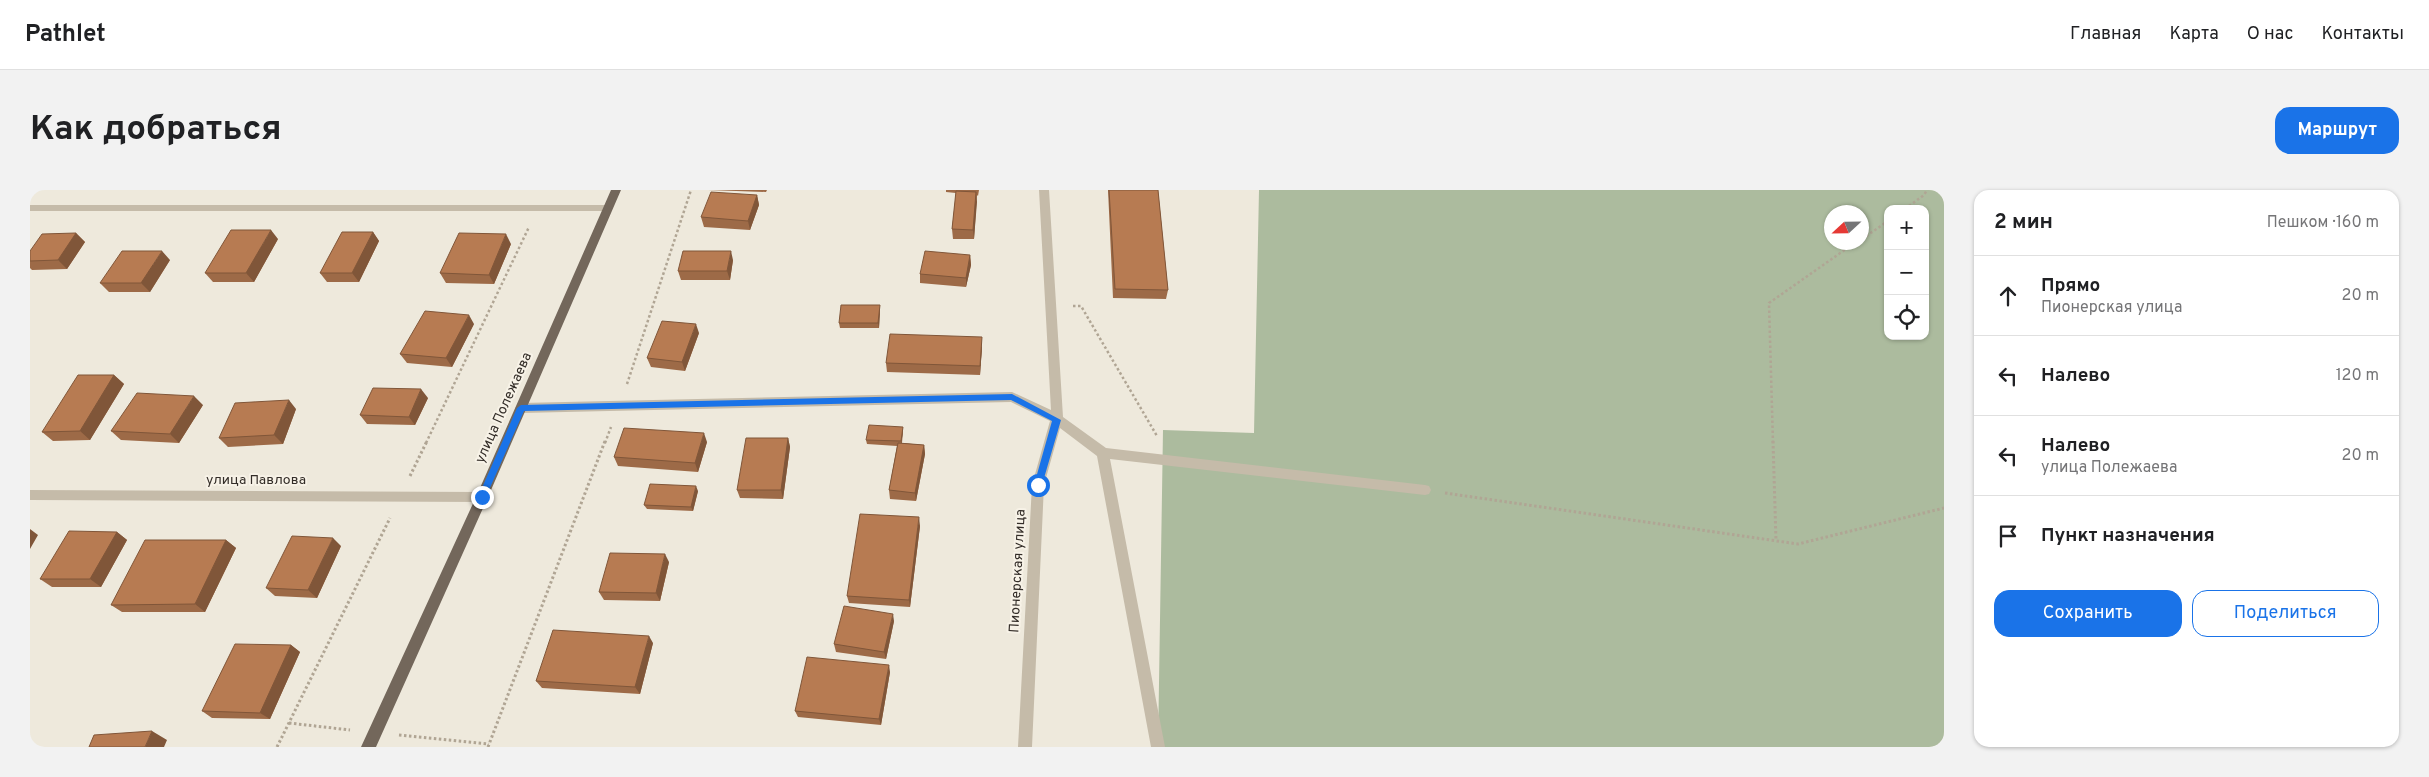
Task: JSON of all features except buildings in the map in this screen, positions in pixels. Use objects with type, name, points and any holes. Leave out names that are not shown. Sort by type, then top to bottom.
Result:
[{"type":"main road","name":"улица Полежаева","points":[[368,747],[482,497],[616,190]]},
{"type":"street","name":"Пионерская улица","points":[[1024,747],[1038,485],[1057,420],[1044,190]]},
{"type":"street","points":[[30,208],[608,208]]},
{"type":"street","points":[[521,408],[1012,397],[1057,420],[1102,453],[1425,490]]},
{"type":"street","points":[[1102,453],[1158,747]]},
{"type":"street","name":"улица Павлова","points":[[30,495],[482,497]]},
{"type":"path","points":[[488,747],[620,406],[691,190]]},
{"type":"path","points":[[1910,205],[1924,195],[1927,190]]},
{"type":"path","points":[[277,747],[538,208]]},
{"type":"path","points":[[1869,234],[1884,224]]},
{"type":"path","points":[[1776,541],[1769,303],[1845,250]]},
{"type":"path","points":[[1050,306],[1081,306],[1172,461]]},
{"type":"path","points":[[1425,490],[1798,544],[1944,508]]},
{"type":"green space","points":[[1259,190],[1944,190],[1944,747],[1158,747],[1163,430],[1254,433]]},
{"type":"route","points":[[482,497],[521,408],[1012,397],[1057,420],[1038,485]]}]
